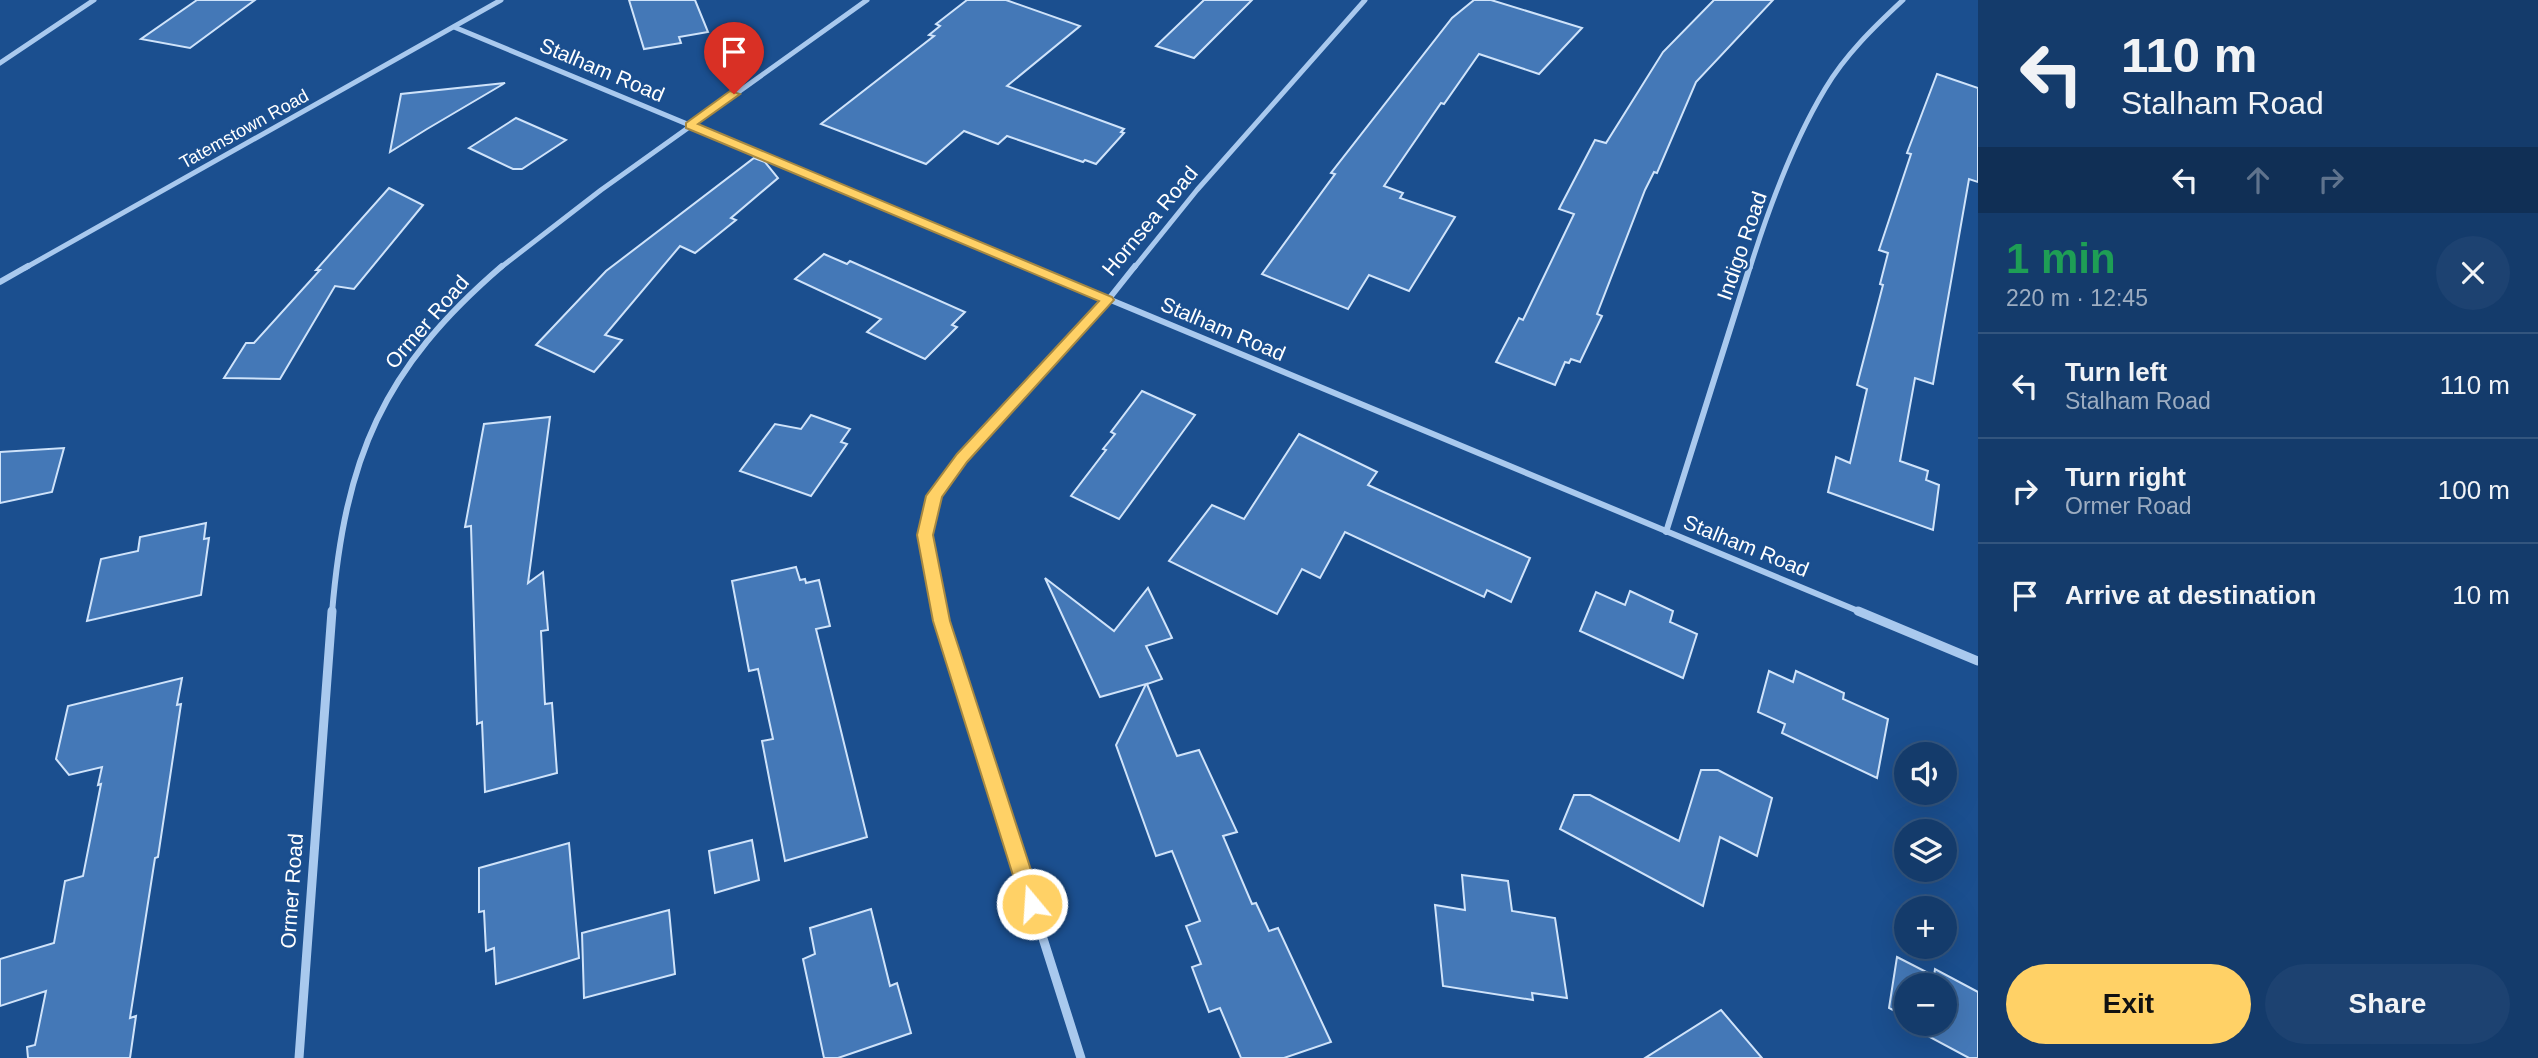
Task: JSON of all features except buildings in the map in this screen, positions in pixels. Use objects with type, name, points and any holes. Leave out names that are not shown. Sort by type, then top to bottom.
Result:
[{"type":"street","points":[[0,63],[94,0]]},
{"type":"street","name":"Tatemstown Road","points":[[0,282],[502,0]]},
{"type":"street","name":"Ormer Road","points":[[299,1058],[311,866],[339,537],[353,478],[370,430],[405,371],[426,344],[469,296],[528,243],[867,0]]},
{"type":"street","name":"Hornsea Road","points":[[1081,1058],[941,621],[925,535],[934,496],[962,458],[1108,300],[1197,190],[1365,0]]},
{"type":"street","name":"Indigo Road","points":[[1666,532],[1761,233],[1786,167],[1825,88],[1867,33],[1903,0]]},
{"type":"street","name":"Stalham Road","points":[[454,27],[1978,660]]},
{"type":"route","points":[[734,94],[690,125],[1108,300],[962,458],[934,496],[925,535],[941,621],[1032,904]]}]
